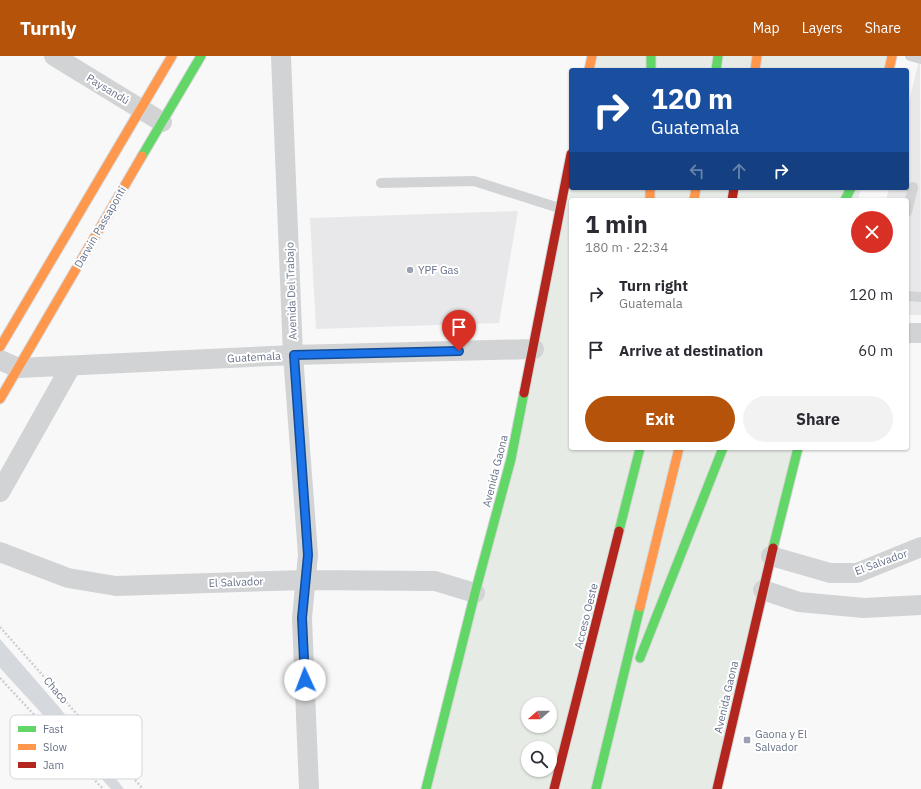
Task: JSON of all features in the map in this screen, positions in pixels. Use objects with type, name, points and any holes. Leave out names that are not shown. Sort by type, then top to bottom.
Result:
[{"type":"main road","points":[[0,347],[172,56]]},
{"type":"main road","name":"Darwin Passaponti","points":[[1,394],[9,364],[162,122],[201,56]]},
{"type":"main road","points":[[589,68],[592,56]]},
{"type":"main road","points":[[651,56],[651,68]]},
{"type":"main road","points":[[716,68],[718,56]]},
{"type":"main road","points":[[755,68],[757,56]]},
{"type":"main road","points":[[889,68],[892,56]]},
{"type":"main road","name":"Avenida Gaona","points":[[426,789],[474,593],[511,460],[534,349],[559,208],[569,163]]},
{"type":"main road","name":"Acceso Oeste","points":[[554,789],[619,537],[640,450]]},
{"type":"main road","points":[[596,789],[679,450]]},
{"type":"main road","points":[[636,669],[722,450]]},
{"type":"main road","name":"Avenida Gaona","points":[[717,789],[771,556],[798,450]]},
{"type":"main road","points":[[619,537],[628,455]]},
{"type":"main road","points":[[605,755],[631,683]]},
{"type":"street","name":"Paysandú","points":[[54,56],[162,122]]},
{"type":"street","name":"Avenida Del Trabajo","points":[[281,56],[294,355],[308,555],[302,618],[309,789]]},
{"type":"street","points":[[909,333],[921,333]]},
{"type":"street","name":"Guatemala","points":[[9,364],[71,366],[294,355],[534,349]]},
{"type":"street","points":[[0,492],[71,366]]},
{"type":"street","name":"El Salvador","points":[[771,556],[830,573],[857,573],[921,547]]},
{"type":"street","name":"El Salvador","points":[[0,552],[68,578],[116,586],[305,580],[435,581],[474,593]]},
{"type":"street","points":[[763,590],[799,602],[835,606],[864,608],[921,605]]},
{"type":"lane","points":[[910,56],[921,59]]},
{"type":"lane","points":[[381,183],[474,182],[559,208]]},
{"type":"lane","points":[[909,204],[913,187]]},
{"type":"lane","points":[[909,296],[921,297]]},
{"type":"path","name":"Chaco","points":[[0,627],[78,715]]},
{"type":"path","points":[[0,678],[35,715]]},
{"type":"path","points":[[94,779],[103,789]]},
{"type":"path","name":"Chaco","points":[[134,779],[143,789]]},
{"type":"shaded area","points":[[592,56],[892,56],[889,68],[589,68]]},
{"type":"shaded area","points":[[920,56],[921,315],[909,315],[909,198],[886,198],[888,190],[909,190],[909,102]]},
{"type":"shaded area","points":[[571,190],[860,190],[858,198],[569,198],[569,450],[798,450],[717,789],[426,789]]},
{"type":"shaded area","name":"YPF Gas","points":[[518,211],[499,323],[316,329],[310,218]]},
{"type":"shaded area","points":[[0,639],[65,715],[43,715],[0,668]]},
{"type":"shaded area","points":[[102,779],[116,779],[124,789],[111,789]]},
{"type":"traffic: fast","points":[[142,156],[201,56]]},
{"type":"traffic: fast","points":[[651,56],[651,68]]},
{"type":"traffic: fast","points":[[716,68],[718,56]]},
{"type":"traffic: fast","points":[[846,198],[850,190]]},
{"type":"traffic: fast","points":[[426,789],[475,593],[511,459],[524,393]]},
{"type":"traffic: fast","points":[[619,531],[639,450]]},
{"type":"traffic: fast","points":[[640,658],[722,450]]},
{"type":"traffic: fast","points":[[773,548],[798,450]]},
{"type":"traffic: fast","points":[[596,789],[640,607]]},
{"type":"traffic: slow","points":[[0,347],[172,56]]},
{"type":"traffic: slow","points":[[589,68],[592,56]]},
{"type":"traffic: slow","points":[[755,68],[757,56]]},
{"type":"traffic: slow","points":[[889,68],[892,56]]},
{"type":"traffic: slow","points":[[0,399],[142,156]]},
{"type":"traffic: slow","points":[[650,190],[650,198]]},
{"type":"traffic: slow","points":[[694,198],[696,190]]},
{"type":"traffic: slow","points":[[640,607],[679,450]]},
{"type":"traffic: jam","points":[[524,393],[569,164]]},
{"type":"traffic: jam","points":[[732,198],[734,190]]},
{"type":"traffic: jam","points":[[554,789],[619,531]]},
{"type":"traffic: jam","points":[[717,789],[773,548]]},
{"type":"place","name":"YPF Gas","points":[[410,270]]},
{"type":"place","name":"Gaona y El Salvador","points":[[747,740]]},
{"type":"route","points":[[305,680],[302,618],[308,555],[294,355],[459,351]]}]
